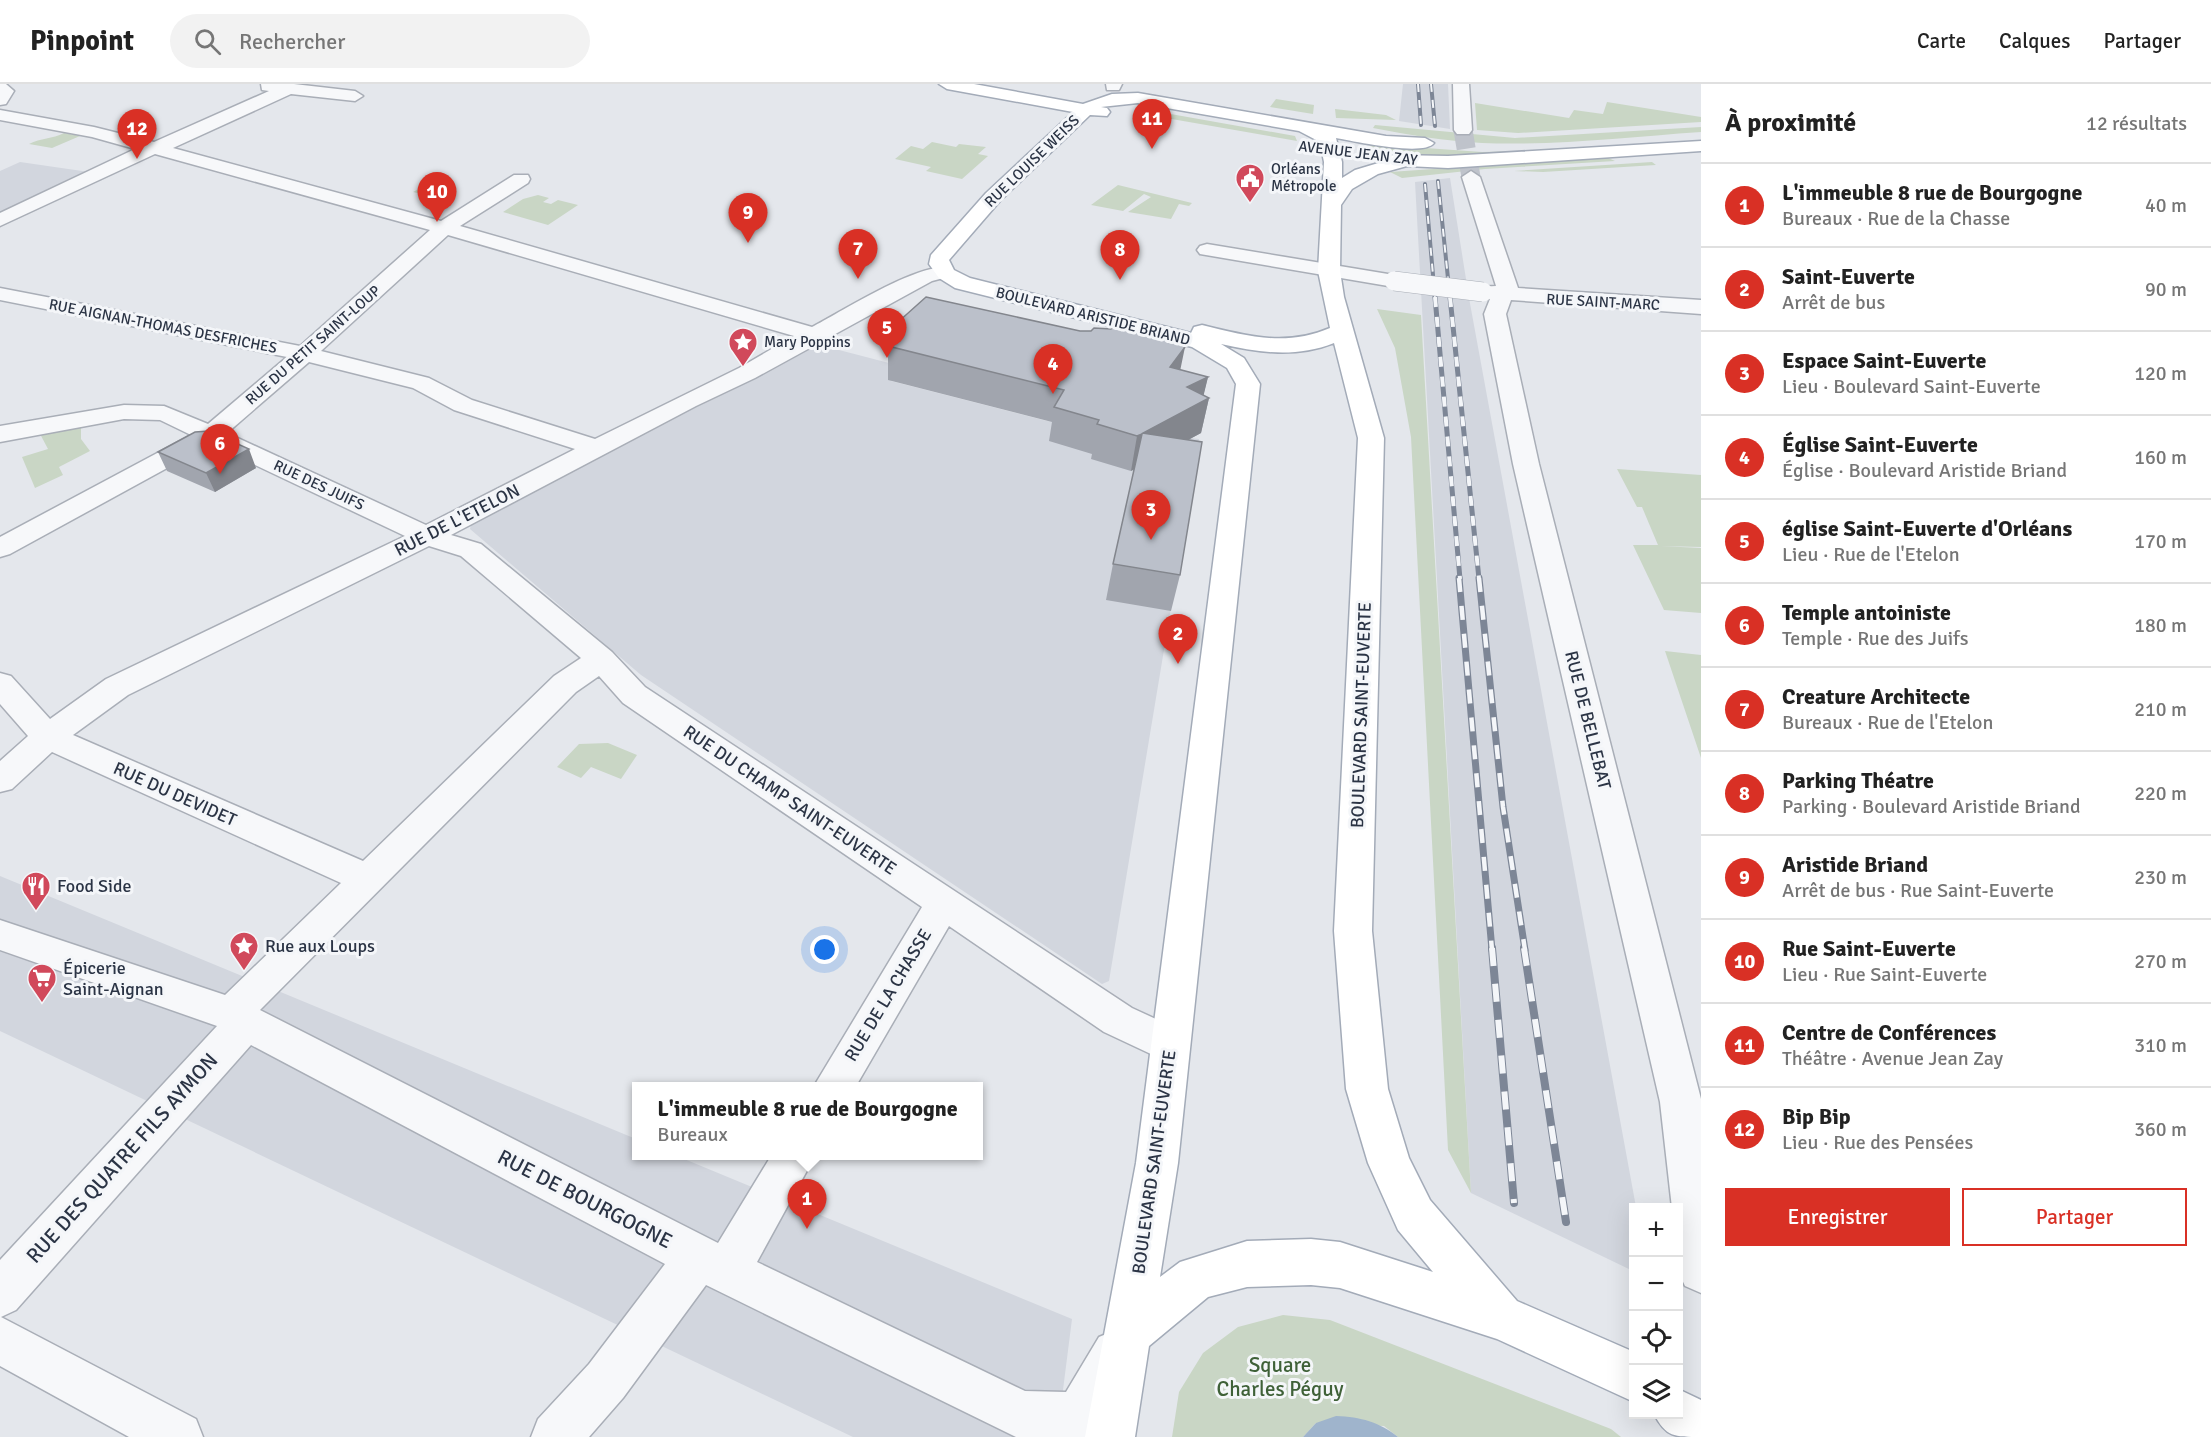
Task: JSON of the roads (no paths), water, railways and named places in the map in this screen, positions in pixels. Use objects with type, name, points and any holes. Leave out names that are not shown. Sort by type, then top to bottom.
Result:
[{"type":"main road","points":[[947,84],[1130,117]]},
{"type":"main road","points":[[1110,85],[1160,98],[1305,127],[1386,141],[1425,142]]},
{"type":"main road","points":[[1160,98],[1272,115],[1305,127],[1328,139],[1345,153]]},
{"type":"main road","name":"RUE LOUISE WEISS","points":[[935,274],[939,267],[938,259],[993,197],[1086,109],[1097,102],[1112,99],[1160,98]]},
{"type":"main road","name":"AVENUE JEAN ZAY","points":[[1272,115],[1425,142],[1503,148],[1701,137]]},
{"type":"main road","name":"AVENUE JEAN ZAY","points":[[1302,146],[1405,161],[1448,162],[1701,146]]},
{"type":"main road","name":"BOULEVARD SAINT-EUVERTE","points":[[1345,153],[1331,206],[1329,271],[1342,331],[1371,438],[1353,931],[1366,1089],[1389,1163],[1414,1215],[1501,1317]]},
{"type":"main road","points":[[1331,206],[1340,188],[1353,176],[1405,161]]},
{"type":"main road","name":"BOULEVARD ARISTIDE BRIAND","points":[[935,274],[972,286],[1208,345],[1239,367],[1248,384]]},
{"type":"main road","points":[[1091,315],[1162,322],[1269,347],[1313,344],[1342,331]]},
{"type":"main road","name":"BOULEVARD SAINT-EUVERTE","points":[[1129,1332],[1157,1163],[1248,384]]},
{"type":"main road","points":[[1110,1437],[1129,1332],[1196,1278],[1246,1264],[1280,1261],[1340,1265],[1501,1317],[1598,1359],[1629,1375]]},
{"type":"main road","points":[[1683,1417],[1701,1431]]},
{"type":"street","points":[[248,84],[356,96]]},
{"type":"street","points":[[1461,84],[1463,130]]},
{"type":"street","points":[[0,88],[6,91],[0,100]]},
{"type":"street","points":[[0,220],[290,88]]},
{"type":"street","points":[[0,115],[94,132],[154,148],[592,269],[814,335]]},
{"type":"street","name":"RUE DE BELLEBAT","points":[[1471,177],[1506,283],[1494,293],[1499,301],[1495,314],[1528,476],[1681,1102],[1701,1270]]},
{"type":"street","name":"RUE DU PETIT SAINT-LOUP","points":[[0,548],[139,475],[211,434],[305,354],[443,229],[521,179]]},
{"type":"street","points":[[1207,250],[1394,281],[1494,293]]},
{"type":"street","name":"RUE DE L'ETELON","points":[[0,780],[48,737],[117,687],[427,537],[935,274]]},
{"type":"street","name":"RUE SAINT-MARC","points":[[1494,293],[1701,307]]},
{"type":"street","name":"RUE AIGNAN-THOMAS DESFRICHES","points":[[0,294],[305,354],[378,371],[449,393],[464,405],[597,448]]},
{"type":"street","name":"RUE DES JUIFS","points":[[0,434],[142,411],[165,413],[427,537]]},
{"type":"street","name":"RUE DU CHAMP SAINT-EUVERTE","points":[[427,537],[471,550],[601,659],[634,694],[1118,1020],[1170,1045]]},
{"type":"street","points":[[228,1014],[565,684],[601,659]]},
{"type":"street","name":"RUE DU DEVIDET","points":[[0,684],[48,737],[359,888]]},
{"type":"street","name":"RUE DE LA CHASSE","points":[[836,1082],[943,904]]},
{"type":"street","name":"RUE DE BOURGOGNE","points":[[0,935],[228,1014],[712,1263],[1022,1415],[1079,1417],[1129,1332]]},
{"type":"street","name":"RUE DES QUATRE FILS AYMON","points":[[5,1289],[228,1014]]},
{"type":"street","points":[[556,1437],[712,1263],[790,1160]]},
{"type":"street","points":[[0,1340],[178,1437]]},
{"type":"water","points":[[1336,1416],[1369,1421],[1398,1437],[1303,1437],[1316,1423]]},
{"type":"tunnel","points":[[1463,130],[1471,177]]},
{"type":"railway","points":[[1418,84],[1421,125]]},
{"type":"railway","points":[[1431,84],[1435,126]]},
{"type":"railway","points":[[1438,181],[1450,298]]},
{"type":"railway","points":[[1425,184],[1435,298]]},
{"type":"railway","points":[[1435,297],[1460,579]]},
{"type":"railway","points":[[1450,297],[1479,579]]},
{"type":"railway","points":[[1459,578],[1492,950]]},
{"type":"railway","points":[[1479,578],[1503,807],[1525,950]]},
{"type":"railway","points":[[1492,948],[1514,1203]]},
{"type":"railway","points":[[1524,948],[1566,1222]]},
{"type":"place","name":"Centre de Conférences","points":[[1152,149]]},
{"type":"place","name":"Bip Bip","points":[[137,159]]},
{"type":"place","name":"Orléans Métropole","points":[[1250,204]]},
{"type":"place","name":"Rue Saint-Euverte","points":[[437,222]]},
{"type":"place","name":"Aristide Briand","points":[[748,243]]},
{"type":"place","name":"Creature Architecte","points":[[858,279]]},
{"type":"place","name":"Parking Théatre","points":[[1120,280]]},
{"type":"place","name":"église Saint-Euverte d'Orléans","points":[[887,358]]},
{"type":"place","name":"Mary Poppins","points":[[743,368]]},
{"type":"place","name":"Église Saint-Euverte","points":[[1053,394]]},
{"type":"place","name":"Temple antoiniste","points":[[220,474]]},
{"type":"place","name":"Espace Saint-Euverte","points":[[1151,540]]},
{"type":"place","name":"Saint-Euverte","points":[[1178,664]]},
{"type":"place","name":"Food Side","points":[[36,912]]},
{"type":"place","name":"Rue aux Loups","points":[[244,972]]},
{"type":"place","name":"Épicerie Saint-Aignan","points":[[42,1004]]},
{"type":"place","name":"L'immeuble 8 rue de Bourgogne","points":[[807,1229]]},
{"type":"park label","name":"Square Charles Péguy","points":[[1280,1377]]}]
